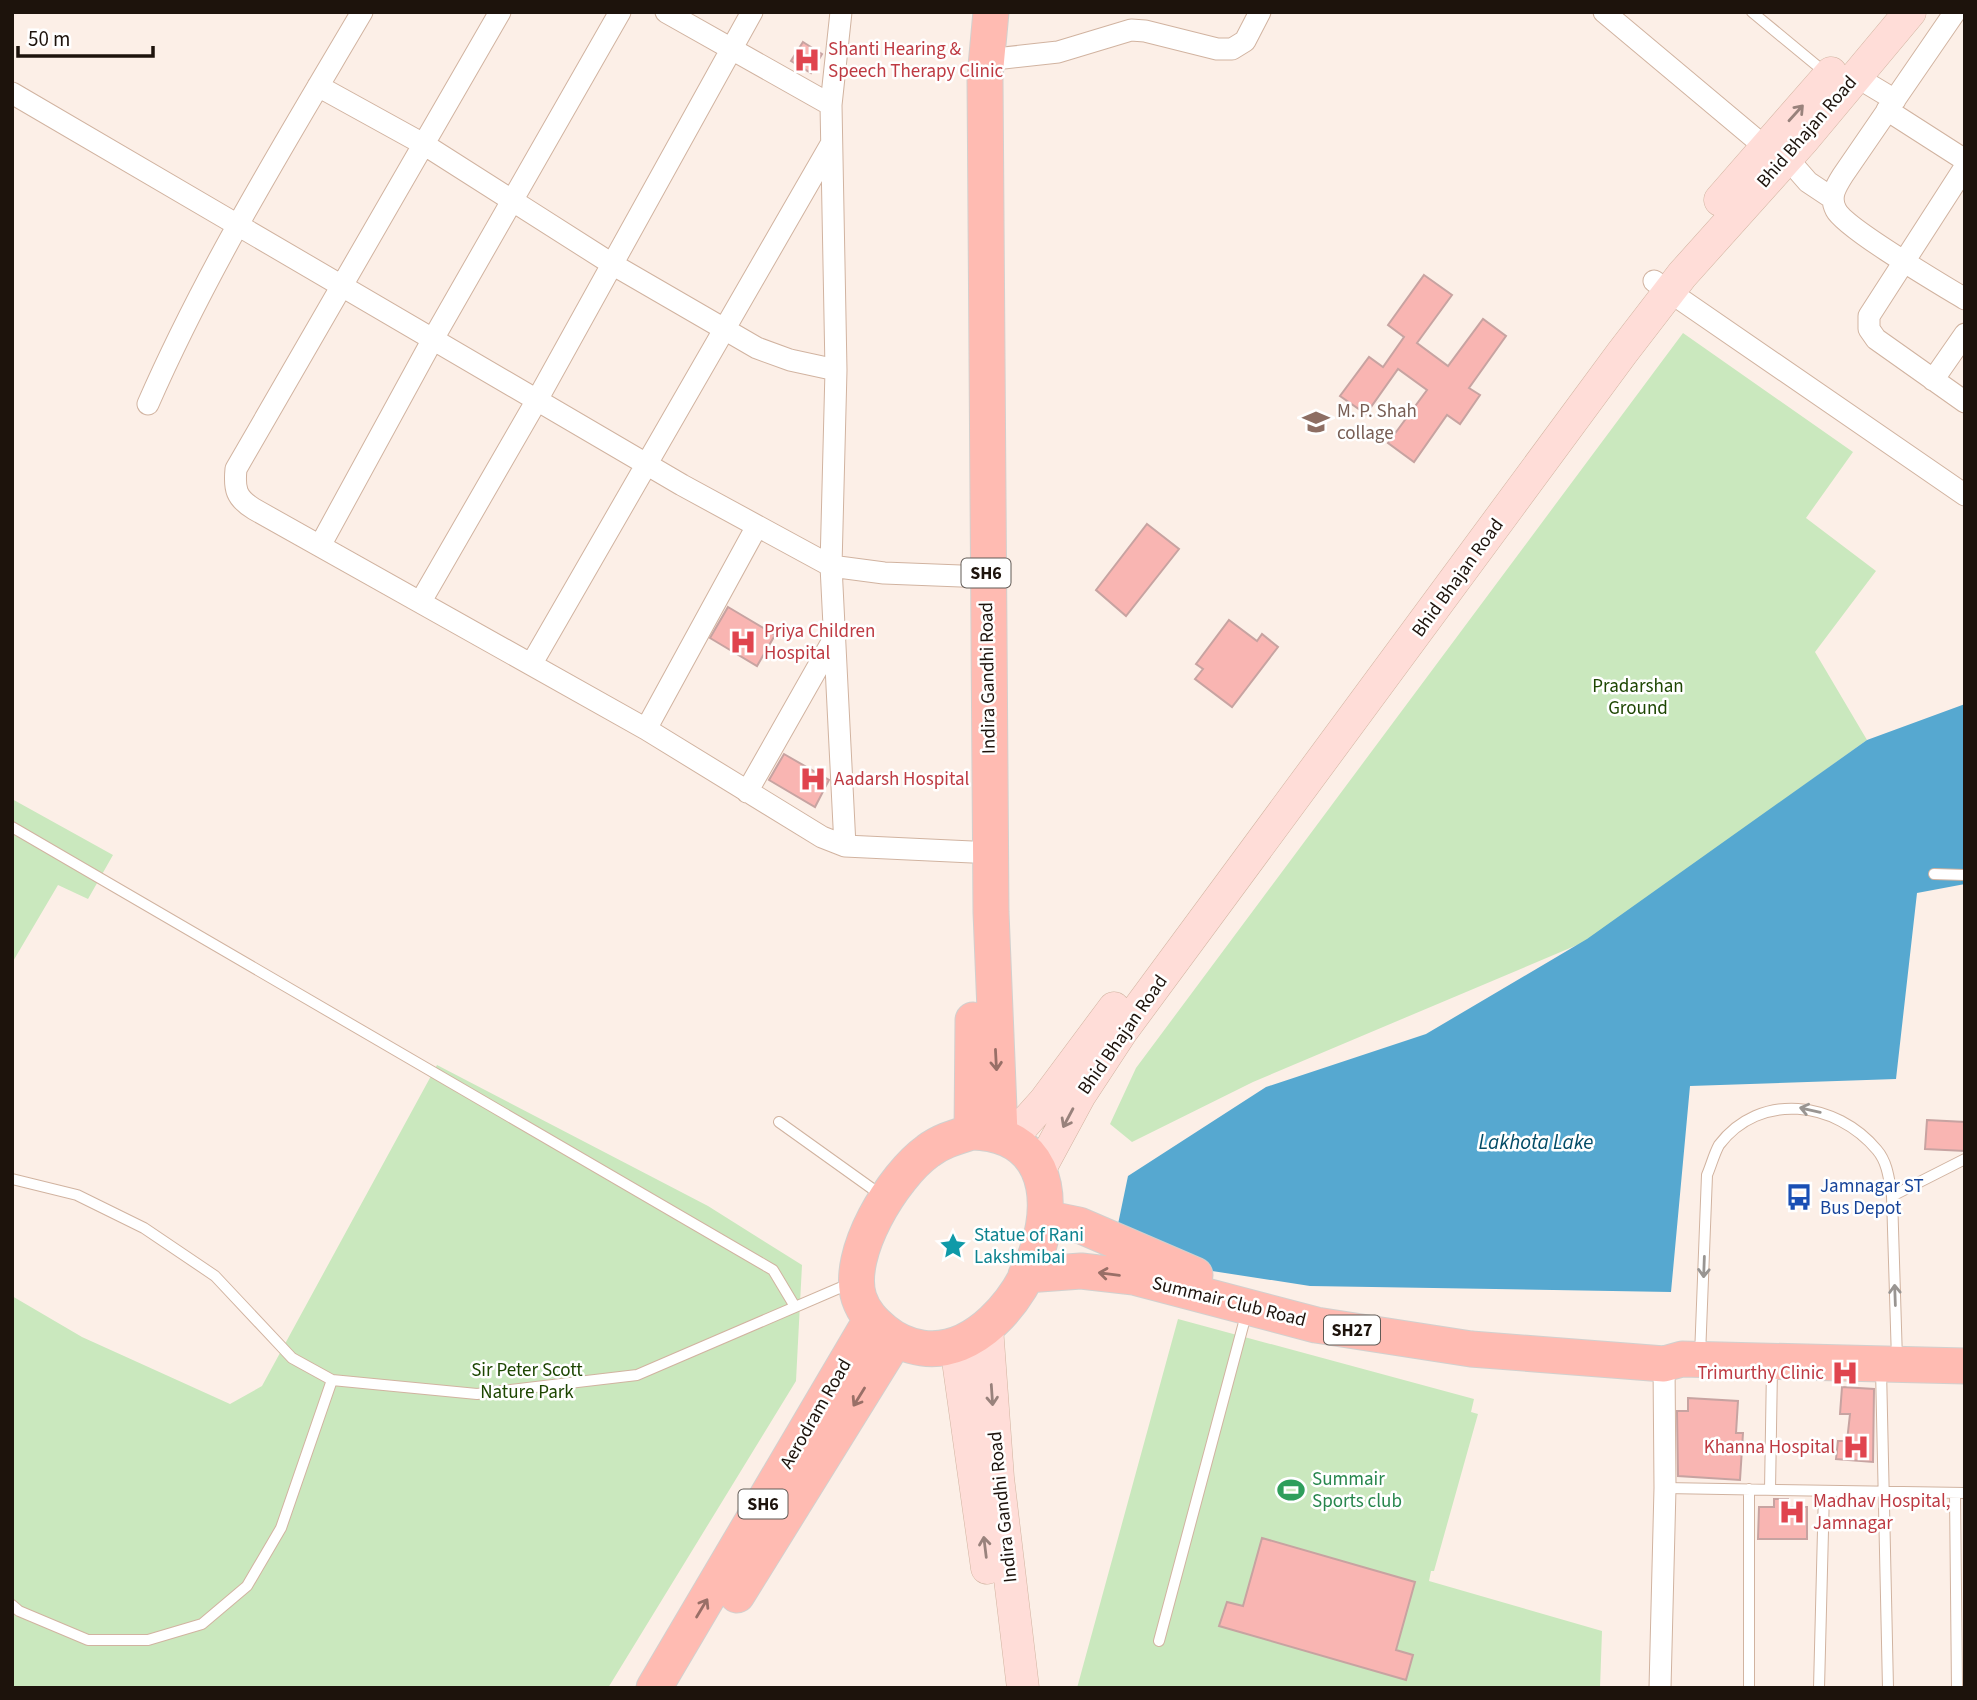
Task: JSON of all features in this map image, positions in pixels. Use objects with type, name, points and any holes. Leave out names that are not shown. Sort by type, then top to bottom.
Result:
[{"type":"main road","name":"Indira Gandhi Road","points":[[970,12],[964,244],[991,912],[994,1135]]},
{"type":"main road","name":"Indira Gandhi Road","points":[[991,12],[986,60],[972,852],[994,1135]]},
{"type":"main road","name":"Bhid Bhajan Road","points":[[1842,76],[1886,12]]},
{"type":"main road","name":"Bhid Bhajan Road","points":[[994,1135],[1044,1102],[1377,657],[1661,287],[1842,76],[1910,12]]},
{"type":"main road","name":"Bhid Bhajan Road","points":[[1041,1169],[1080,1096],[1122,1031],[1661,287]]},
{"type":"main road","points":[[994,1135],[1041,1169],[1046,1189],[1045,1217],[1023,1284],[987,1327],[956,1346],[933,1350],[883,1330],[858,1296],[856,1281],[866,1238],[886,1199],[928,1151],[949,1139],[994,1135]]},
{"type":"main road","name":"Summair Club Road","points":[[1045,1217],[1079,1225],[1202,1278],[1329,1307],[1464,1327],[1665,1348],[1682,1361]]},
{"type":"main road","name":"Summair Club Road","points":[[1026,1275],[1081,1271],[1134,1278],[1316,1325],[1471,1349],[1682,1361],[1965,1366]]},
{"type":"main road","name":"Indira Gandhi Road","points":[[987,1327],[998,1478],[1023,1688]]},
{"type":"main road","name":"Aerodram Road","points":[[654,1688],[883,1330]]},
{"type":"main road","name":"Aerodram Road","points":[[681,1688],[883,1330]]},
{"type":"main road","name":"Indira Gandhi Road","points":[[956,1346],[1003,1688]]},
{"type":"street","points":[[148,404],[184,323],[236,226],[362,12]]},
{"type":"street","points":[[500,12],[236,469],[234,488],[242,502],[532,663],[822,837],[845,846],[972,852]]},
{"type":"street","points":[[321,544],[433,339],[620,12]]},
{"type":"street","points":[[666,12],[831,105]]},
{"type":"street","points":[[421,601],[537,400],[751,12]]},
{"type":"street","points":[[842,12],[831,105],[836,370],[831,566],[845,846]]},
{"type":"street","points":[[986,60],[1058,52],[1131,30],[1217,49],[1232,49],[1245,41],[1259,12]]},
{"type":"street","points":[[1604,12],[1832,198],[1841,217],[1965,299]]},
{"type":"street","points":[[1832,198],[1843,175],[1955,12]]},
{"type":"street","points":[[1842,76],[1891,105],[1965,160]]},
{"type":"street","points":[[318,86],[425,145],[612,264],[757,348],[790,360],[836,370]]},
{"type":"street","points":[[12,93],[646,463],[831,566],[884,573],[976,577]]},
{"type":"street","points":[[532,663],[831,145]]},
{"type":"street","points":[[1965,167],[1869,316],[1869,329],[1877,339],[1965,402]]},
{"type":"street","points":[[1661,287],[1965,495]]},
{"type":"street","points":[[1933,380],[1965,334]]},
{"type":"street","points":[[646,729],[757,526]]},
{"type":"street","points":[[747,792],[836,635]]},
{"type":"street","points":[[1660,1688],[1665,1488],[1682,1361]]},
{"type":"lane","points":[[1752,12],[1842,76]]},
{"type":"lane","points":[[12,827],[773,1270],[794,1305]]},
{"type":"lane","points":[[1934,874],[1965,875]]},
{"type":"lane","points":[[1682,1361],[1707,1175],[1718,1147],[1737,1126],[1762,1111],[1794,1107],[1829,1115],[1856,1131],[1878,1151],[1888,1171],[1892,1196],[1883,1492],[1888,1688]]},
{"type":"lane","points":[[779,1122],[886,1199]]},
{"type":"lane","points":[[1892,1196],[1965,1159]]},
{"type":"lane","points":[[12,1179],[77,1195],[144,1228],[215,1276],[292,1358],[331,1380],[477,1394],[637,1375],[746,1329],[794,1305],[856,1281]]},
{"type":"lane","points":[[1159,1641],[1248,1308]]},
{"type":"lane","points":[[1770,1490],[1772,1361]]},
{"type":"lane","points":[[12,1605],[19,1611],[89,1640],[148,1640],[202,1624],[247,1586],[281,1528],[331,1380]]},
{"type":"lane","points":[[1665,1488],[1960,1493],[1957,1688]]},
{"type":"lane","points":[[1749,1489],[1749,1688]]},
{"type":"lane","points":[[1819,1688],[1824,1491]]},
{"type":"green space","name":"Pradarshan Ground","points":[[1683,333],[1853,452],[1806,518],[1876,571],[1815,652],[1867,740],[1589,940],[1253,1082],[1132,1142],[1110,1124],[1136,1068]]},
{"type":"green space","points":[[12,799],[113,855],[88,899],[58,885],[12,963]]},
{"type":"green space","name":"Sir Peter Scott Nature Park","points":[[437,1065],[708,1206],[802,1265],[796,1381],[608,1688],[12,1688],[12,1296],[82,1337],[230,1404],[262,1386]]},
{"type":"green space","name":"Summair Sports club","points":[[1178,1319],[1474,1399],[1471,1412],[1478,1414],[1429,1581],[1602,1631],[1600,1688],[1077,1688]]},
{"type":"water","name":"Lakhota Lake","points":[[1965,704],[1965,884],[1917,893],[1896,1079],[1690,1086],[1671,1292],[1310,1286],[1173,1265],[1117,1229],[1128,1176],[1266,1087],[1426,1034],[1587,939],[1867,740]]},
{"type":"building","points":[[803,42],[822,54],[811,73],[791,61]]},
{"type":"building","points":[[1424,275],[1452,295],[1417,343],[1448,366],[1483,319],[1506,336],[1469,388],[1480,395],[1460,424],[1447,415],[1414,462],[1388,443],[1427,390],[1398,369],[1366,414],[1340,396],[1369,357],[1383,367],[1404,337],[1388,325]]},
{"type":"building","points":[[1147,524],[1179,549],[1126,616],[1096,590]]},
{"type":"building","points":[[728,607],[775,635],[757,666],[710,638]]},
{"type":"building","points":[[1229,620],[1257,641],[1262,634],[1278,647],[1232,707],[1195,679],[1203,669],[1196,664]]},
{"type":"building","points":[[784,754],[829,780],[815,807],[769,780]]},
{"type":"building","points":[[1927,1120],[1965,1122],[1965,1151],[1925,1149]]},
{"type":"building","points":[[1842,1387],[1874,1389],[1873,1462],[1836,1459],[1838,1441],[1847,1441],[1850,1414],[1840,1414]]},
{"type":"building","points":[[1688,1398],[1738,1401],[1736,1433],[1743,1433],[1740,1480],[1678,1476],[1677,1411],[1688,1411]]},
{"type":"building","points":[[1774,1499],[1788,1499],[1788,1507],[1807,1507],[1807,1539],[1758,1539],[1759,1507],[1774,1507]]},
{"type":"building","points":[[1262,1538],[1415,1582],[1396,1650],[1413,1655],[1406,1680],[1219,1626],[1227,1602],[1243,1606]]},
{"type":"place","name":"Shanti Hearing & Speech Therapy Clinic","points":[[807,60]]},
{"type":"place","name":"M. P. Shah collage","points":[[1316,422]]},
{"type":"place","name":"Priya Children Hospital","points":[[743,642]]},
{"type":"place","name":"Aadarsh Hospital","points":[[813,779]]},
{"type":"place","name":"Jamnagar ST Bus Depot","points":[[1799,1197]]},
{"type":"place","name":"Statue of Rani Lakshmibai","points":[[953,1246]]},
{"type":"place","name":"Trimurthy Clinic","points":[[1845,1373]]},
{"type":"place","name":"Khanna Hospital","points":[[1856,1447]]},
{"type":"place","name":"Summair Sports club","points":[[1291,1490]]},
{"type":"place","name":"Madhav Hospital, Jamnagar","points":[[1792,1512]]}]
